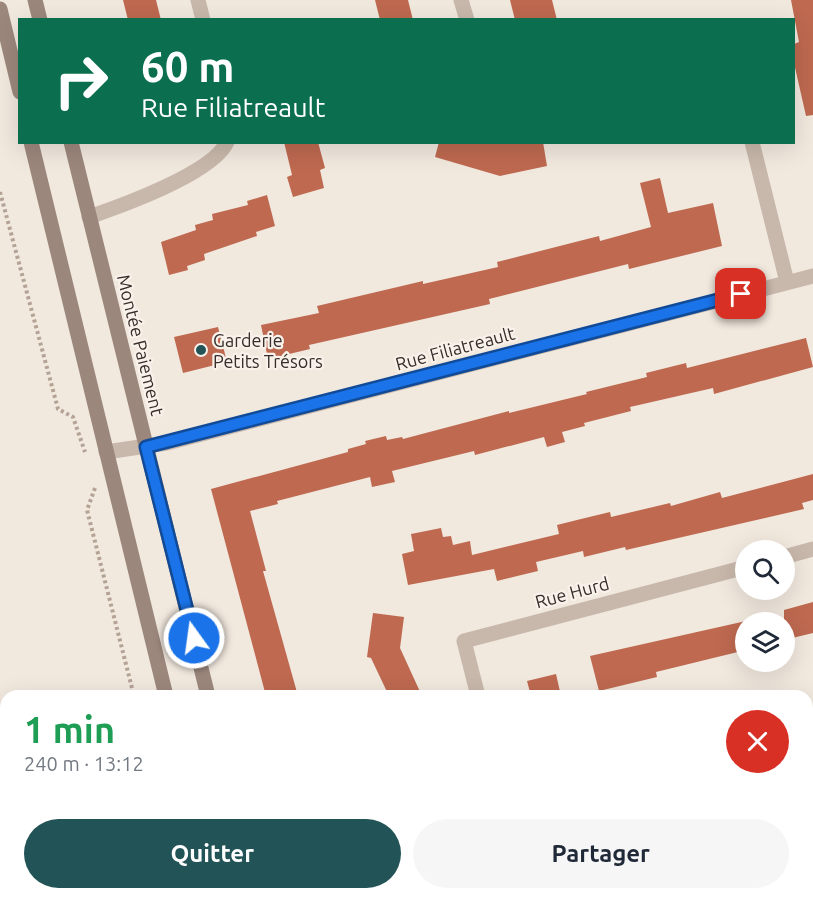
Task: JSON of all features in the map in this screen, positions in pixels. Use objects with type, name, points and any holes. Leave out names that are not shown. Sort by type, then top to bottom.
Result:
[{"type":"main road","points":[[35,0],[40,18]]},
{"type":"main road","points":[[0,9],[18,84]]},
{"type":"main road","points":[[0,50],[18,93]]},
{"type":"main road","points":[[32,144],[165,690]]},
{"type":"main road","name":"Montée Paiement","points":[[71,144],[207,690]]},
{"type":"street","points":[[198,0],[202,18]]},
{"type":"street","points":[[461,0],[466,18]]},
{"type":"street","points":[[89,217],[161,190],[220,154],[226,144]]},
{"type":"street","points":[[752,144],[787,282]]},
{"type":"street","name":"Rue Filiatreault","points":[[106,452],[146,447],[813,276]]},
{"type":"street","points":[[795,554],[813,549]]},
{"type":"street","name":"Rue Hurd","points":[[476,690],[464,641],[735,570]]},
{"type":"path","points":[[0,192],[58,409],[73,417],[87,459]]},
{"type":"path","points":[[93,479],[95,489],[87,510],[132,690]]},
{"type":"building","points":[[123,0],[156,0],[160,18],[128,18]]},
{"type":"building","points":[[375,0],[408,0],[412,18],[380,18]]},
{"type":"building","points":[[510,0],[552,0],[556,18],[514,18]]},
{"type":"building","points":[[791,0],[813,0],[813,115],[806,116],[795,67],[795,44],[799,42]]},
{"type":"building","points":[[284,144],[319,144],[325,168],[320,170],[324,188],[293,197],[287,177],[292,175]]},
{"type":"building","points":[[438,144],[543,144],[547,166],[500,176],[435,157]]},
{"type":"building","points":[[660,178],[668,213],[713,203],[722,246],[629,269],[628,264],[489,299],[490,304],[309,345],[310,349],[268,359],[261,325],[319,313],[317,306],[423,281],[423,284],[498,267],[497,262],[599,236],[600,241],[651,227],[640,183]]},
{"type":"building","points":[[267,195],[275,226],[256,232],[257,236],[204,254],[205,260],[187,266],[188,270],[169,275],[161,242],[196,230],[195,225],[213,220],[212,214],[248,205],[247,201]]},
{"type":"building","name":"Garderie Petits Trésors","points":[[218,327],[227,362],[183,373],[174,337]]},
{"type":"building","points":[[806,338],[813,367],[714,394],[713,388],[630,407],[631,411],[584,423],[585,426],[562,432],[565,442],[547,447],[544,437],[475,455],[474,451],[392,471],[395,482],[372,487],[370,477],[277,501],[278,504],[250,511],[266,571],[263,571],[296,690],[264,690],[211,489],[348,452],[348,449],[366,444],[365,441],[386,436],[387,440],[402,437],[403,439],[509,411],[509,413],[587,394],[586,392],[647,377],[646,373],[686,363],[687,368]]},
{"type":"building","points":[[813,474],[813,500],[802,503],[804,509],[626,550],[625,547],[584,557],[583,551],[536,562],[538,571],[497,581],[494,569],[408,585],[402,554],[414,551],[411,534],[441,528],[443,537],[451,536],[453,545],[470,541],[472,555],[559,534],[557,525],[610,512],[611,517],[670,503],[671,506],[720,492],[722,498]]},
{"type":"building","points":[[813,602],[813,633],[795,637],[795,612],[784,612],[784,610]]},
{"type":"building","points":[[373,613],[404,617],[400,648],[419,690],[386,690],[371,658],[367,657]]},
{"type":"building","points":[[735,623],[735,653],[656,672],[657,677],[599,690],[590,656]]},
{"type":"building","points":[[556,674],[560,690],[529,690],[527,681]]},
{"type":"place","name":"Garderie Petits Trésors","points":[[201,350]]},
{"type":"route","points":[[194,638],[146,447],[741,294]]}]
